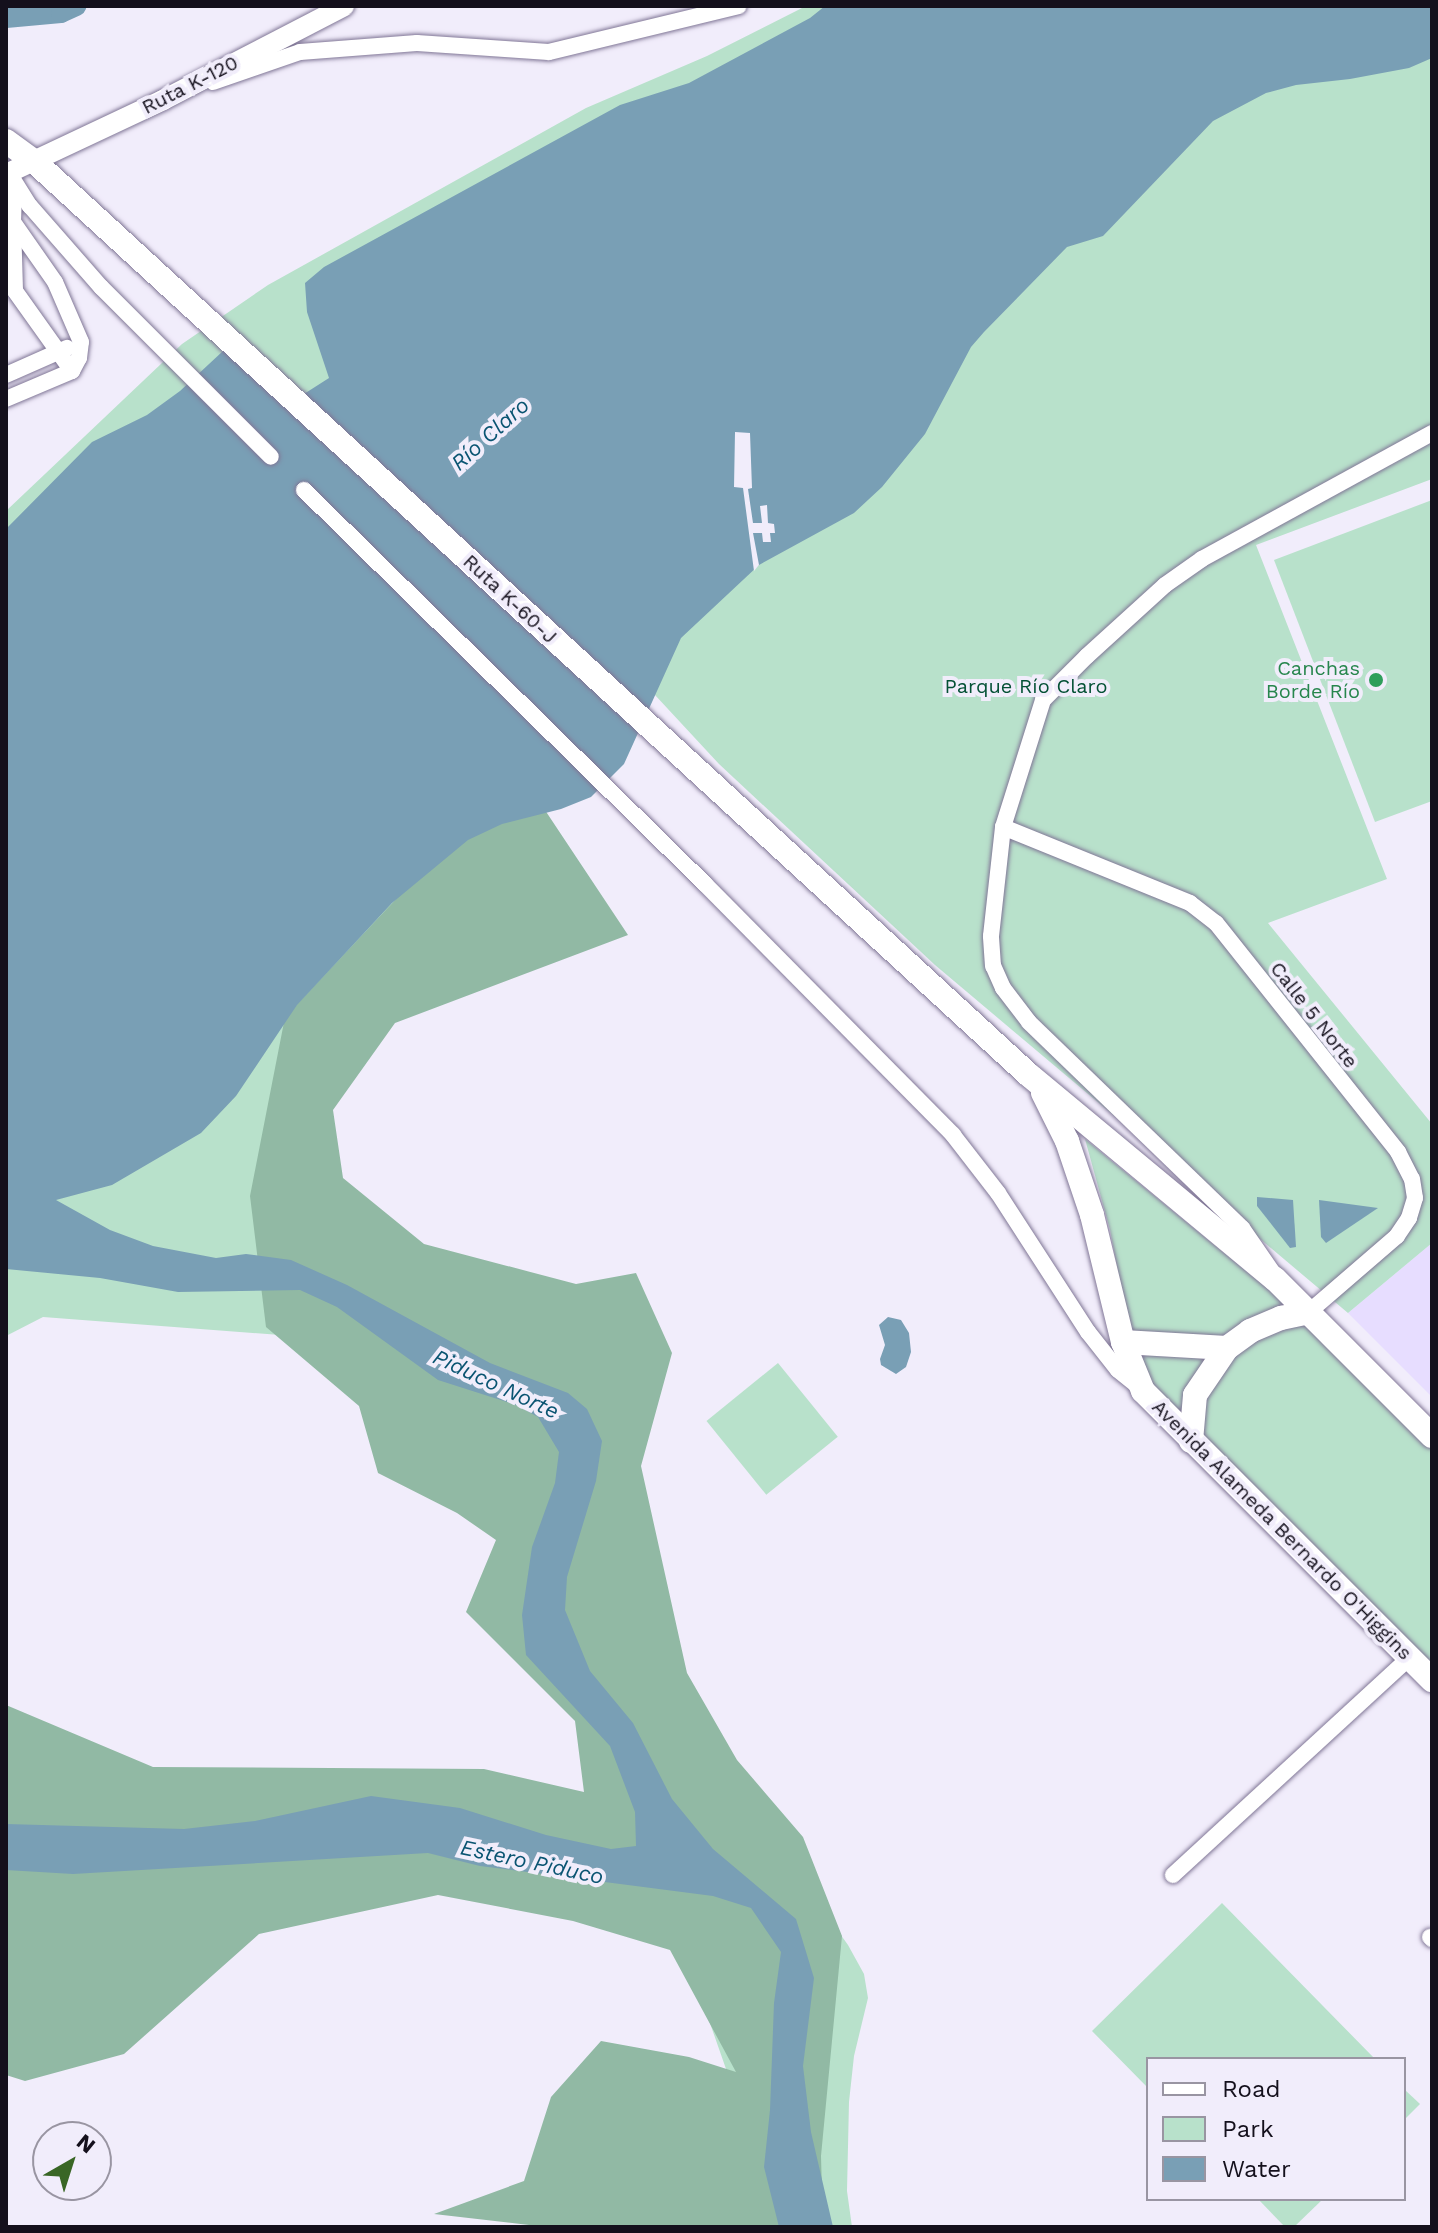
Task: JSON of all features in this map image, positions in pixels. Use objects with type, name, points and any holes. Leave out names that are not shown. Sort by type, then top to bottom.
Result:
[{"type":"main road","name":"Ruta K-60-J","points":[[6,141],[35,162],[1021,1068]]},
{"type":"main road","points":[[1021,1068],[1275,1279],[1432,1436]]},
{"type":"main road","name":"Avenida Alameda Bernardo O'Higgins","points":[[1021,1068],[1044,1094],[1067,1141],[1092,1215],[1123,1342],[1143,1391],[1432,1680]]},
{"type":"main road","points":[[1191,1441],[1195,1395],[1227,1348],[1271,1322],[1309,1312]]},
{"type":"main road","points":[[1123,1342],[1227,1348]]},
{"type":"street","name":"Ruta K-120","points":[[10,178],[35,162],[344,6]]},
{"type":"street","points":[[163,100],[300,52],[417,43],[549,52],[739,6]]},
{"type":"street","points":[[10,178],[101,287],[271,457]]},
{"type":"street","points":[[10,178],[15,291],[72,371]]},
{"type":"street","points":[[6,399],[72,371],[79,358],[81,342],[55,282],[13,222]]},
{"type":"street","points":[[6,375],[81,342]]},
{"type":"street","points":[[1275,1279],[1242,1228],[1029,1022],[1003,988],[993,966],[991,936],[1007,805],[1043,700],[1165,585],[1202,559],[1432,433]]},
{"type":"street","points":[[304,490],[705,884],[953,1135],[998,1193],[1088,1332],[1118,1370],[1143,1391]]},
{"type":"street","name":"Calle 5 Norte","points":[[1003,827],[1190,903],[1216,923],[1398,1152],[1412,1179],[1415,1198],[1409,1218],[1397,1236],[1309,1312]]},
{"type":"street","points":[[1088,1332],[1123,1342]]},
{"type":"street","points":[[1173,1875],[1409,1658]]},
{"type":"shaded area","points":[[1432,1243],[1432,1397],[1348,1313]]},
{"type":"green space","name":"Parque Río Claro","points":[[806,6],[1432,6],[1432,479],[1256,545],[1387,879],[1268,923],[1432,1124],[1432,1243],[1348,1313],[935,965],[719,764],[642,681],[280,1123],[595,1592],[848,1945],[864,1974],[868,1998],[854,2056],[849,2102],[847,2191],[852,2227],[772,2227],[739,2106],[691,1969],[639,1914],[6,1779],[619,1839],[511,1521],[307,1337],[43,1317],[6,1336],[6,511],[182,344],[268,285],[586,108],[707,56]]},
{"type":"green space","name":"Canchas Borde Río","points":[[1432,500],[1432,801],[1375,822],[1274,560]]},
{"type":"green space","points":[[521,774],[628,935],[395,1023],[333,1110],[343,1178],[424,1244],[576,1284],[636,1273],[672,1353],[641,1466],[687,1673],[737,1760],[803,1837],[842,1936],[821,2156],[823,2227],[546,2227],[434,2214],[524,2181],[551,2097],[601,2041],[689,2057],[736,2072],[670,1950],[573,1921],[438,1895],[259,1934],[124,2054],[25,2081],[6,2075],[6,1705],[153,1767],[484,1769],[584,1792],[575,1721],[466,1612],[496,1540],[457,1513],[378,1473],[359,1406],[266,1327],[250,1196],[285,1017],[432,861]]},
{"type":"green space","points":[[1085,1139],[1269,1290],[1432,1449],[1432,1667],[1180,1420],[1150,1380],[1129,1330],[1110,1230]]},
{"type":"green space","points":[[778,1363],[838,1437],[766,1495],[707,1421]]},
{"type":"green space","points":[[1222,1903],[1373,2057],[1146,2057],[1146,2086],[1092,2031]]},
{"type":"green space","points":[[1406,2091],[1420,2104],[1406,2118]]},
{"type":"green space","points":[[1260,2201],[1321,2201],[1294,2227],[1285,2227]]},
{"type":"water","points":[[825,6],[1432,6],[1432,58],[1409,68],[1296,85],[1266,93],[1213,121],[1103,236],[1067,247],[984,332],[971,347],[925,434],[882,487],[854,513],[759,565],[681,638],[624,764],[591,797],[561,809],[502,824],[468,840],[392,903],[297,1005],[236,1096],[201,1133],[112,1185],[56,1200],[110,1230],[153,1246],[216,1258],[246,1254],[291,1260],[347,1285],[490,1363],[568,1393],[587,1409],[602,1441],[596,1481],[567,1577],[565,1610],[590,1671],[633,1723],[672,1799],[713,1849],[796,1919],[814,1978],[803,2066],[811,2132],[833,2227],[779,2227],[764,2167],[770,2110],[774,2003],[781,1952],[751,1908],[713,1896],[480,1866],[428,1853],[73,1874],[6,1870],[6,1824],[184,1829],[255,1821],[371,1796],[460,1808],[546,1835],[611,1849],[636,1846],[635,1812],[610,1746],[526,1655],[522,1615],[532,1547],[555,1483],[559,1452],[538,1417],[516,1405],[438,1380],[337,1307],[300,1290],[178,1292],[100,1278],[6,1269],[6,529],[92,442],[147,415],[180,391],[223,351],[293,401],[329,378],[307,312],[305,283],[324,267],[620,105],[689,83],[810,18]]},
{"type":"water","points":[[1257,1197],[1293,1200],[1296,1247],[1290,1248],[1257,1206]]},
{"type":"water","points":[[1319,1200],[1378,1208],[1326,1243],[1321,1237]]},
{"type":"water","points":[[888,1317],[901,1320],[909,1333],[911,1352],[906,1367],[896,1374],[881,1365],[880,1359],[885,1345],[879,1325]]},
{"type":"pier","points":[[735,432],[750,433],[752,488],[748,489],[753,523],[762,523],[760,506],[767,505],[768,523],[774,524],[775,533],[770,533],[771,542],[763,542],[762,533],[753,533],[759,565],[754,571],[743,488],[734,487]]},
{"type":"waterway","points":[[6,18],[61,13],[76,6]]},
{"type":"place","name":"Canchas Borde Río","points":[[1376,680]]},
{"type":"water label","name":"Río Claro","points":[[490,434]]},
{"type":"water label","name":"Piduco Norte","points":[[496,1384]]},
{"type":"water label","name":"Estero Piduco","points":[[532,1862]]}]
